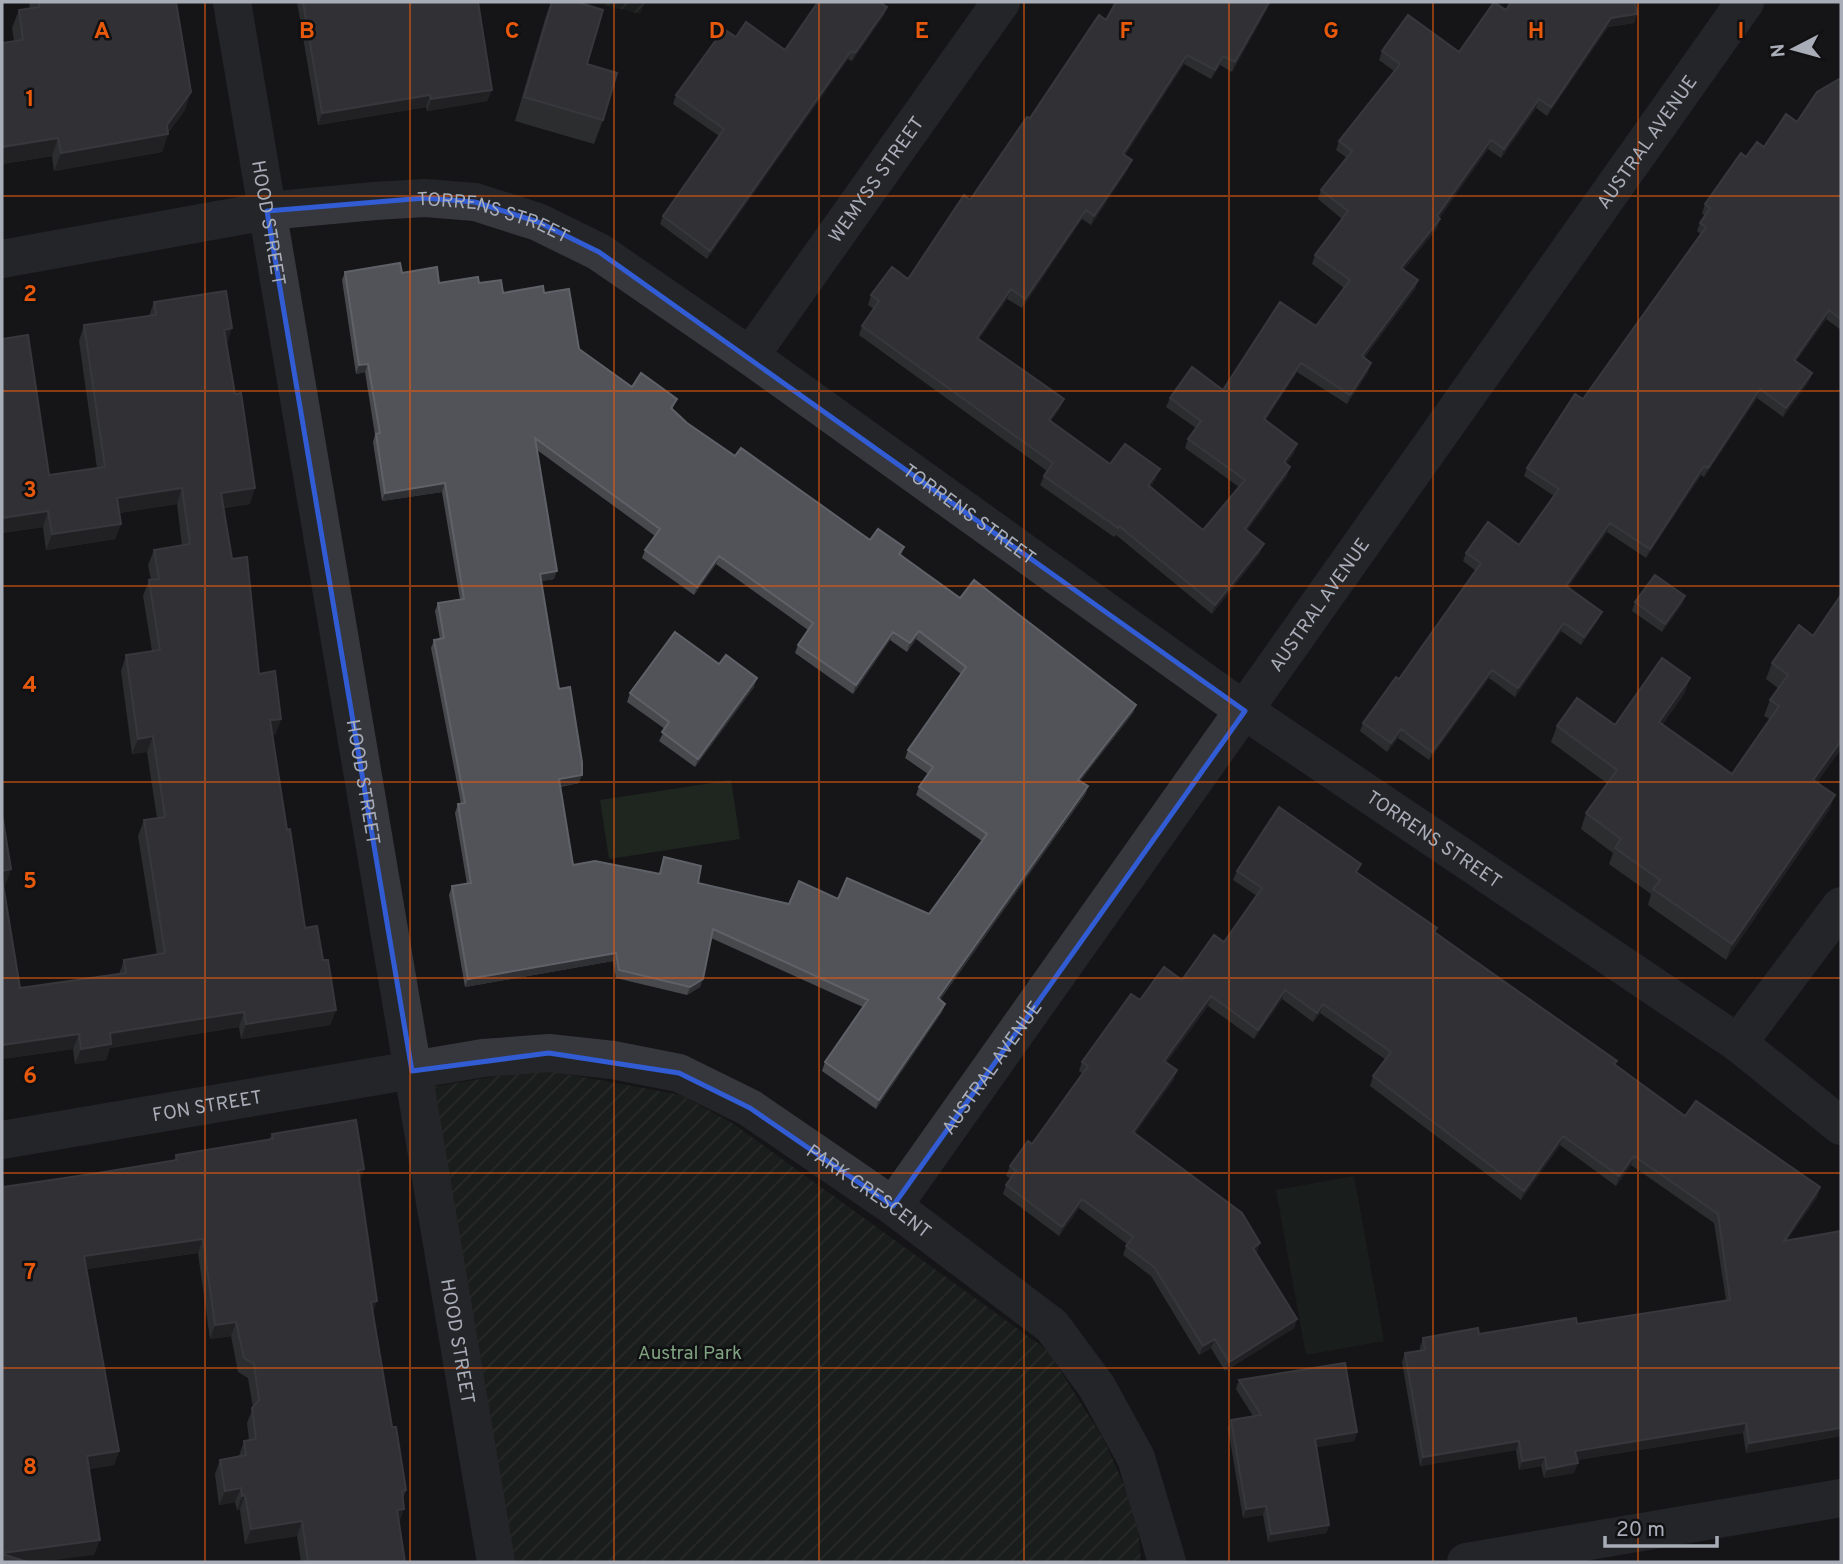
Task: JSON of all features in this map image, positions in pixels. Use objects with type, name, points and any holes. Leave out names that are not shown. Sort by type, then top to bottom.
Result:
[{"type":"street","name":"HOOD STREET","points":[[232,2],[496,1562]]},
{"type":"street","name":"WEMYSS STREET","points":[[750,356],[1001,2]]},
{"type":"street","name":"AUSTRAL AVENUE","points":[[893,1206],[1745,2]]},
{"type":"street","name":"TORRENS STREET","points":[[2,259],[267,211],[425,198],[475,202],[538,222],[599,252],[750,356],[1245,711],[1738,1043],[1841,1126]]},
{"type":"street","points":[[1738,1043],[1841,906]]},
{"type":"street","name":"PARK CRESCENT","points":[[412,1071],[483,1058],[549,1053],[613,1060],[679,1073],[750,1108],[893,1206],[1052,1326],[1097,1387],[1136,1458],[1167,1562]]},
{"type":"street","name":"FON STREET","points":[[2,1140],[412,1071]]},
{"type":"street","points":[[1466,1562],[1841,1499]]},
{"type":"highlighted area","points":[[425,198],[475,202],[538,222],[599,252],[1245,711],[893,1206],[750,1108],[679,1073],[549,1053],[412,1071],[267,211]]},
{"type":"green space","points":[[594,2],[645,2],[640,14]]},
{"type":"green space","points":[[731,780],[740,839],[609,859],[600,800]]},
{"type":"green space","name":"Austral Park","points":[[539,1069],[681,1095],[732,1123],[1047,1350],[1103,1438],[1137,1514],[1141,1562],[512,1562],[432,1087]]},
{"type":"green space","points":[[1354,1176],[1384,1341],[1306,1355],[1276,1190]]},
{"type":"building","points":[[39,2],[176,2],[191,92],[167,125],[168,134],[61,153],[58,138],[2,147],[2,43],[23,40],[19,10],[39,7]]},
{"type":"building","points":[[303,2],[478,2],[492,90],[431,99],[430,95],[322,113]]},
{"type":"building","points":[[552,2],[577,2],[603,10],[587,64],[617,73],[603,120],[524,97]]},
{"type":"building","points":[[818,2],[879,2],[887,7],[855,53],[851,51],[710,251],[663,216],[724,129],[676,95],[724,29],[736,37],[746,22],[785,50]]},
{"type":"building","points":[[1116,2],[1269,2],[1235,62],[1223,56],[1215,70],[1187,55],[1123,154],[1132,160],[1094,216],[1086,210],[1025,299],[1011,289],[977,338],[1064,399],[1049,420],[1110,464],[1125,444],[1160,469],[1148,485],[1203,530],[1245,480],[1188,439],[1201,421],[1170,398],[1192,367],[1223,390],[1280,302],[1316,326],[1350,280],[1315,255],[1348,211],[1321,190],[1352,151],[1339,141],[1400,64],[1382,51],[1408,15],[1459,52],[1494,2],[1506,10],[1511,2],[1635,2],[1637,14],[1611,18],[1551,107],[1539,99],[1504,149],[1491,140],[1437,216],[1440,219],[1401,268],[1418,280],[1362,356],[1371,363],[1350,395],[1301,363],[1264,419],[1297,444],[1284,462],[1290,467],[1245,529],[1264,544],[1215,605],[1119,526],[1118,528],[1044,476],[1053,463],[862,326],[879,301],[871,295],[892,267],[908,279],[964,195],[970,200],[1027,117],[1030,118],[1099,15],[1106,20]]},
{"type":"building","points":[[1841,78],[1841,319],[1829,310],[1794,360],[1812,373],[1786,408],[1760,389],[1708,468],[1704,466],[1650,549],[1610,523],[1566,586],[1602,612],[1584,637],[1564,623],[1518,688],[1492,670],[1432,752],[1401,729],[1391,743],[1363,723],[1396,677],[1399,679],[1481,563],[1466,553],[1488,522],[1519,545],[1559,489],[1527,468],[1575,394],[1583,399],[1706,227],[1700,223],[1710,208],[1705,204],[1741,153],[1746,157],[1757,142],[1764,147],[1786,114],[1797,122],[1817,92]]},
{"type":"building","points":[[400,263],[402,273],[437,267],[439,283],[478,277],[479,283],[501,280],[503,293],[543,286],[544,293],[569,289],[579,349],[632,387],[641,373],[677,399],[671,408],[687,423],[735,456],[741,448],[870,540],[878,529],[904,547],[899,554],[960,598],[974,580],[1136,705],[1078,780],[1088,786],[938,998],[945,1004],[879,1100],[825,1062],[868,1000],[713,929],[703,979],[690,987],[619,970],[616,953],[468,979],[452,886],[471,883],[458,804],[465,803],[434,640],[444,638],[438,603],[464,599],[445,483],[385,493],[376,434],[380,433],[368,364],[359,365],[345,272]],"holes":[[[535,438],[660,529],[645,550],[697,587],[719,556],[813,623],[798,645],[856,685],[893,632],[910,643],[919,631],[966,667],[908,750],[933,767],[919,787],[987,834],[929,914],[847,878],[838,899],[799,881],[789,904],[698,883],[701,866],[664,857],[660,874],[595,861],[573,865],[559,779],[582,775],[582,762],[570,687],[559,689],[540,574],[557,571]]]},
{"type":"building","points":[[226,291],[232,328],[224,330],[235,394],[241,393],[255,488],[221,493],[232,559],[247,557],[259,674],[275,671],[281,719],[270,720],[287,830],[290,829],[305,928],[317,926],[323,960],[328,960],[336,1010],[246,1024],[244,1012],[110,1033],[111,1044],[81,1049],[79,1034],[2,1045],[2,878],[20,988],[126,973],[124,960],[165,953],[144,820],[165,817],[153,736],[138,739],[126,655],[160,650],[149,580],[159,579],[154,550],[190,544],[182,488],[117,498],[121,524],[52,534],[48,511],[2,518],[2,339],[28,335],[49,475],[105,467],[84,325],[156,315],[154,302]]},
{"type":"building","points":[[1655,575],[1685,596],[1665,624],[1635,602]]},
{"type":"building","points":[[1841,595],[1841,741],[1813,780],[1835,795],[1732,944],[1653,889],[1660,880],[1615,848],[1621,839],[1586,813],[1617,770],[1557,726],[1577,698],[1615,725],[1662,658],[1690,678],[1659,722],[1732,774],[1779,706],[1770,700],[1788,675],[1772,663],[1799,625],[1813,636]]},
{"type":"building","points":[[675,632],[719,664],[726,655],[757,678],[698,759],[662,732],[669,722],[630,693]]},
{"type":"building","points":[[1279,807],[1361,864],[1356,872],[1437,928],[1434,932],[1617,1061],[1614,1064],[1685,1116],[1696,1101],[1820,1187],[1784,1241],[1841,1231],[1841,1428],[1749,1443],[1746,1423],[1575,1451],[1578,1463],[1547,1469],[1545,1457],[1522,1461],[1519,1441],[1423,1457],[1405,1353],[1425,1350],[1423,1338],[1478,1328],[1479,1334],[1576,1318],[1577,1324],[1730,1300],[1718,1214],[1634,1156],[1619,1176],[1563,1136],[1524,1191],[1373,1076],[1391,1052],[1323,1004],[1317,1013],[1285,990],[1258,1030],[1211,996],[1164,1061],[1177,1070],[1133,1132],[1242,1213],[1260,1243],[1253,1248],[1297,1319],[1229,1362],[1215,1339],[1203,1346],[1154,1267],[1126,1246],[1133,1237],[1082,1199],[1062,1227],[1006,1185],[1016,1171],[1010,1166],[1028,1141],[1032,1144],[1088,1066],[1082,1062],[1131,994],[1140,1000],[1164,967],[1182,980],[1214,935],[1224,942],[1262,888],[1237,871]]},
{"type":"building","points":[[2,814],[11,869],[2,871]]},
{"type":"building","points":[[356,1120],[364,1169],[358,1170],[377,1301],[371,1302],[392,1427],[396,1427],[406,1490],[402,1491],[404,1509],[397,1510],[405,1562],[308,1562],[302,1521],[251,1529],[245,1495],[242,1496],[241,1488],[225,1491],[220,1460],[246,1455],[244,1441],[256,1439],[252,1408],[259,1400],[254,1364],[244,1358],[236,1322],[215,1325],[203,1239],[84,1256],[119,1451],[87,1456],[100,1540],[2,1553],[2,1177],[3,1187],[92,1174],[177,1160],[176,1155],[273,1139],[272,1134]]},
{"type":"building","points":[[1345,1363],[1357,1432],[1315,1439],[1329,1525],[1271,1534],[1266,1506],[1246,1509],[1231,1420],[1261,1415],[1239,1380]]},
{"type":"building","points":[[2,1554],[27,1562],[2,1562]]}]
